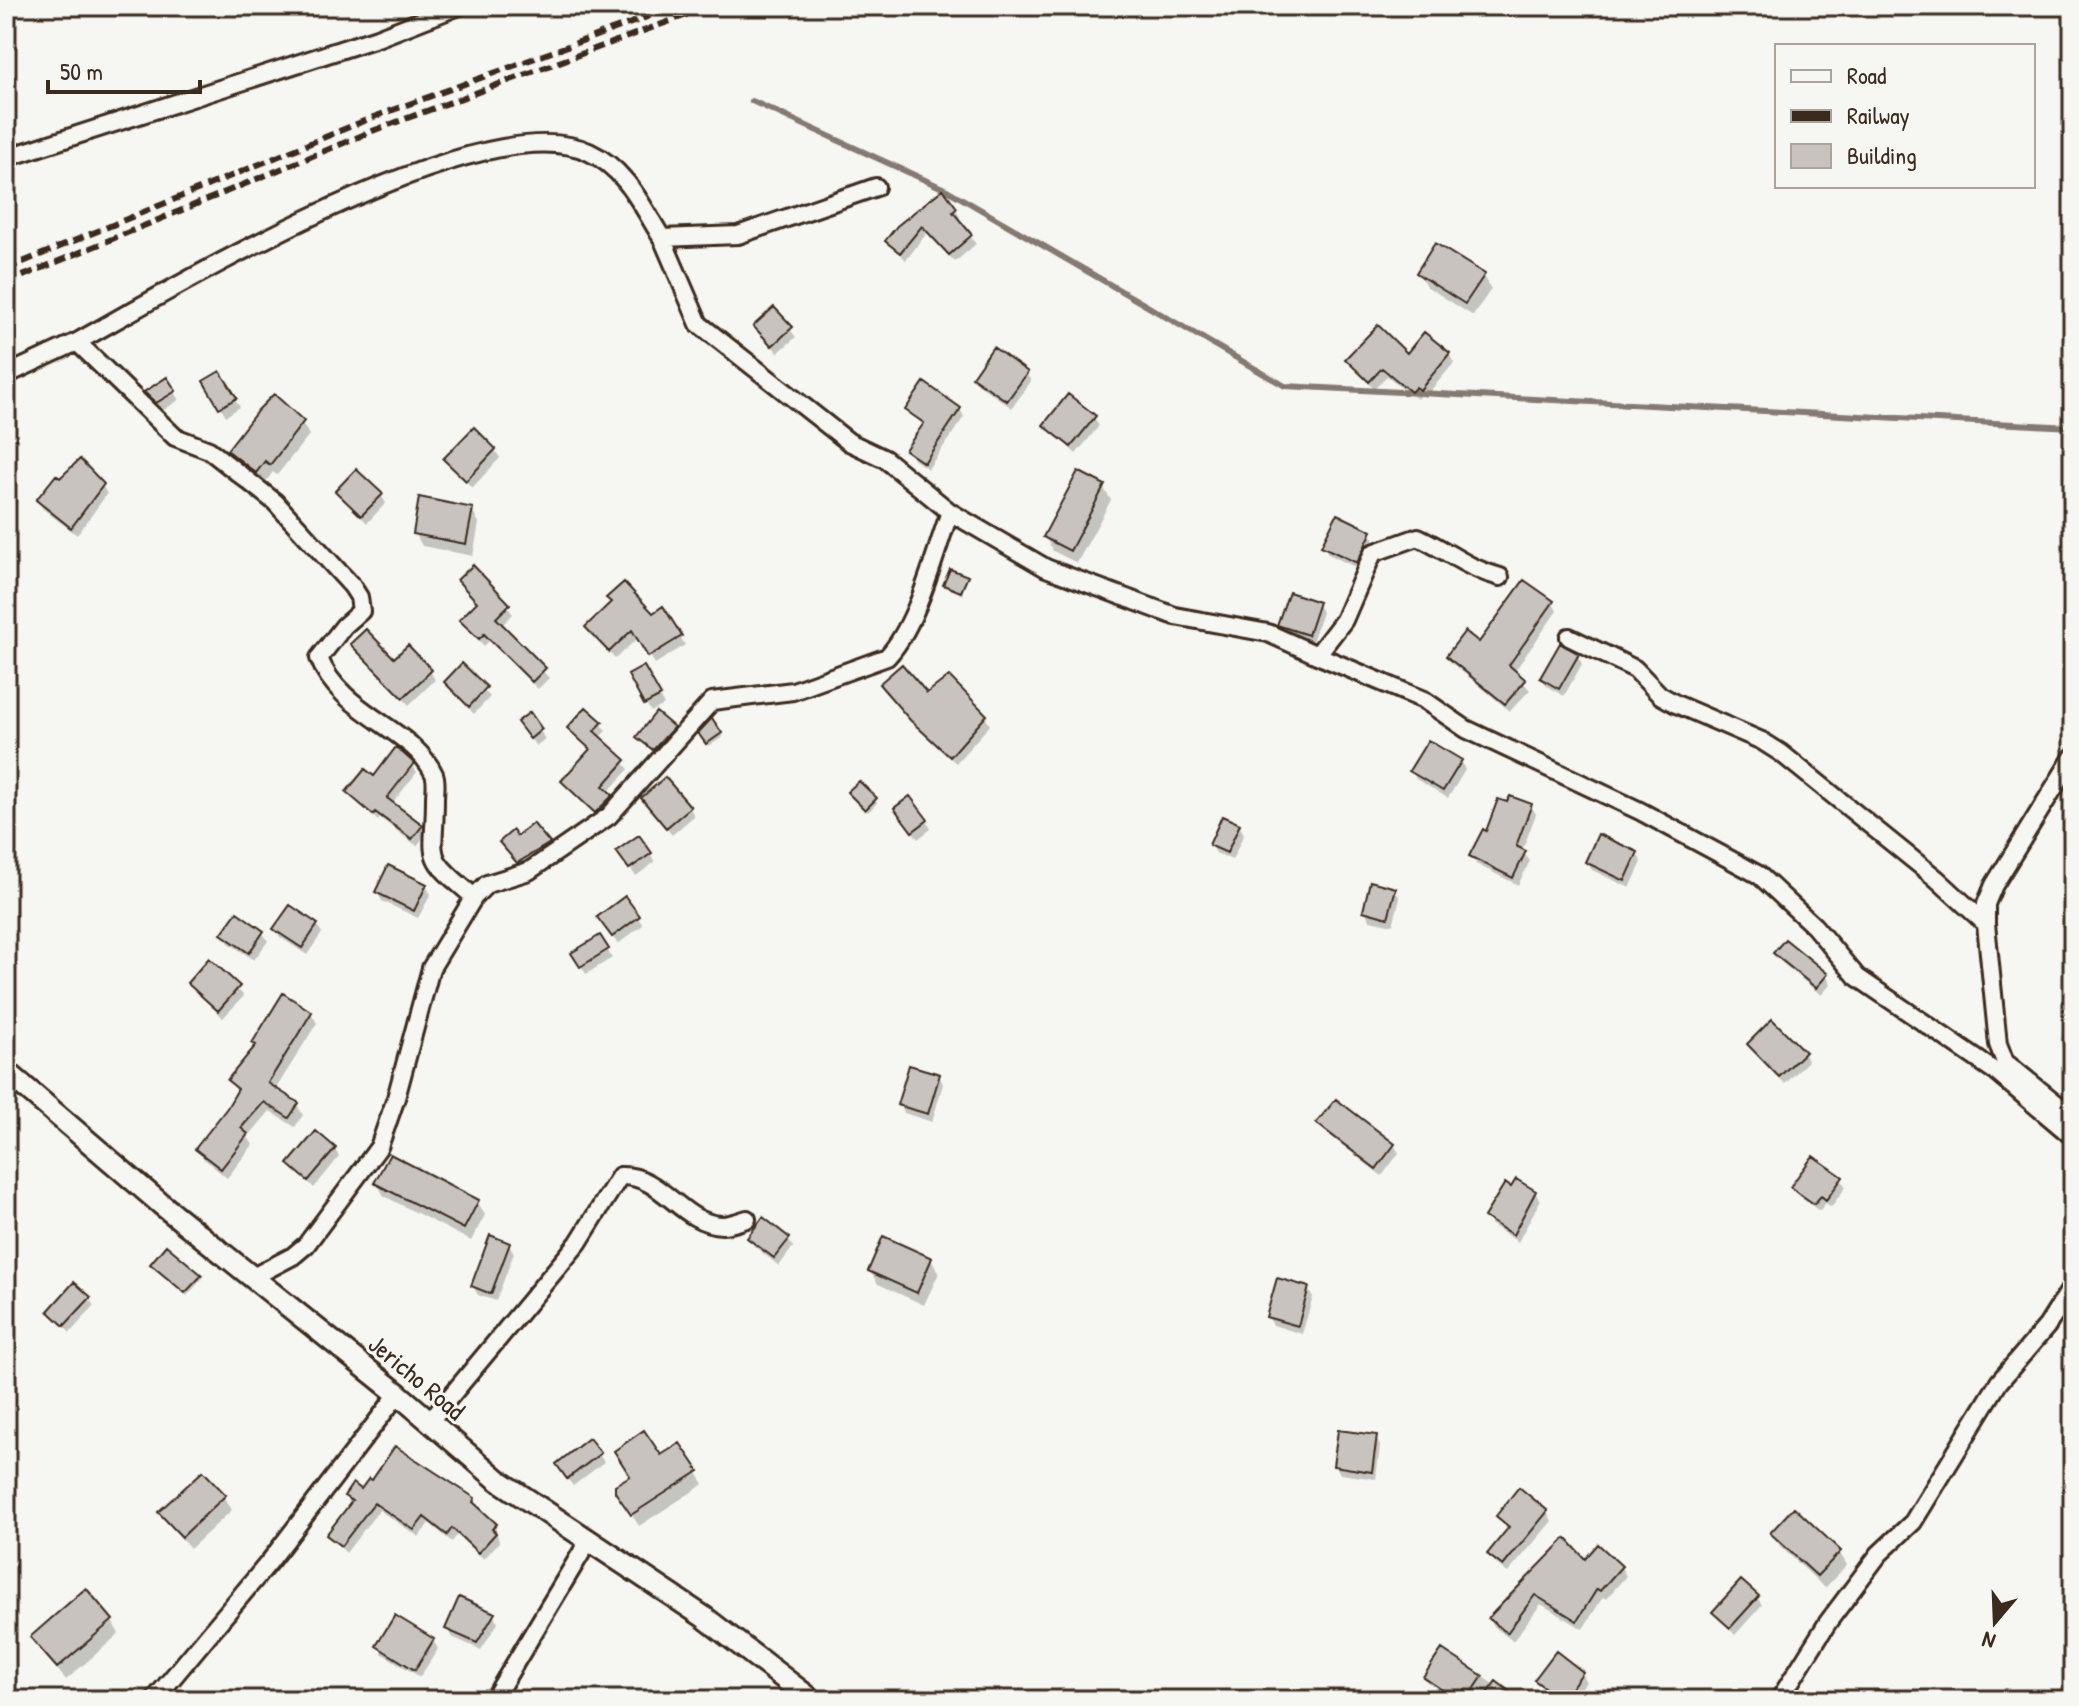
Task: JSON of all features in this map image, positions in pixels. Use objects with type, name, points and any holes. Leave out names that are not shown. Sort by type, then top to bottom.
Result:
[{"type":"street","points":[[6,158],[377,38],[459,6]]},
{"type":"street","points":[[6,375],[77,342],[254,246],[383,185],[464,156],[523,143],[559,143],[587,151],[608,162],[629,184],[662,238],[699,324],[849,442],[885,459],[950,512],[1046,568],[1175,616],[1268,633],[1424,700],[1478,735],[1640,811],[1759,875],[1814,926],[1857,977],[1996,1072],[2073,1137]]},
{"type":"street","points":[[662,238],[738,235],[876,187]]},
{"type":"street","points":[[77,342],[175,437],[209,450],[275,502],[352,586],[359,597],[361,611],[344,626],[319,658],[326,675],[347,698],[420,755],[435,776],[432,854],[440,869],[474,897]]},
{"type":"street","points":[[251,1278],[306,1245],[379,1147],[396,1098],[431,968],[474,897],[487,884],[529,871],[609,816],[712,701],[793,691],[887,657],[898,645],[911,616],[950,512]]},
{"type":"street","points":[[1317,655],[1344,620],[1373,553],[1418,537],[1454,556],[1470,569],[1500,577]]},
{"type":"street","points":[[1569,637],[1635,669],[1660,695],[1676,704],[1762,741],[1781,753],[1937,879],[1986,924]]},
{"type":"street","points":[[2073,757],[1994,885],[1986,904],[1998,1044],[2005,1062],[2073,1117]]},
{"type":"street","name":"Jericho Road","points":[[6,1071],[251,1278],[398,1394],[498,1480],[704,1617],[812,1700]]},
{"type":"street","points":[[430,1421],[578,1243],[620,1176],[635,1175],[652,1183],[691,1213],[721,1225],[747,1219]]},
{"type":"street","points":[[1779,1700],[1828,1622],[1879,1554],[1913,1522],[1999,1382],[2047,1326],[2073,1285]]},
{"type":"street","points":[[154,1700],[270,1561],[398,1394]]},
{"type":"street","points":[[493,1700],[589,1540]]},
{"type":"building","points":[[943,189],[957,208],[953,212],[972,235],[949,255],[922,226],[900,253],[885,241],[897,226]]},
{"type":"building","points":[[1435,243],[1485,274],[1465,304],[1416,273]]},
{"type":"building","points":[[774,307],[793,327],[772,346],[753,326]]},
{"type":"building","points":[[1378,325],[1407,353],[1424,332],[1450,353],[1420,390],[1416,387],[1411,392],[1382,368],[1369,382],[1345,359]]},
{"type":"building","points":[[993,347],[1028,372],[1007,401],[972,377]]},
{"type":"building","points":[[220,371],[237,398],[219,408],[203,381]]},
{"type":"building","points":[[167,377],[176,391],[156,403],[144,392]]},
{"type":"building","points":[[924,382],[961,408],[924,463],[905,450],[924,423],[905,410]]},
{"type":"building","points":[[274,394],[304,421],[270,465],[265,461],[256,473],[227,450]]},
{"type":"building","points":[[1068,394],[1096,416],[1071,447],[1043,425]]},
{"type":"building","points":[[474,427],[496,449],[466,481],[443,459]]},
{"type":"building","points":[[80,459],[104,484],[71,528],[36,500],[56,475],[60,478]]},
{"type":"building","points":[[356,469],[383,494],[361,516],[335,491]]},
{"type":"building","points":[[1078,471],[1105,485],[1070,551],[1043,537]]},
{"type":"building","points":[[419,497],[473,508],[466,544],[413,534]]},
{"type":"building","points":[[1337,514],[1372,531],[1357,563],[1321,546]]},
{"type":"building","points":[[473,565],[510,604],[496,618],[546,668],[532,682],[484,634],[479,639],[459,620],[477,602],[457,580]]},
{"type":"building","points":[[950,569],[968,576],[961,592],[943,585]]},
{"type":"building","points":[[1524,580],[1554,601],[1509,665],[1526,680],[1505,704],[1446,656],[1465,631],[1479,642]]},
{"type":"building","points":[[624,582],[653,613],[663,606],[682,636],[648,657],[632,630],[609,652],[585,627],[611,602],[606,598]]},
{"type":"building","points":[[1289,592],[1319,602],[1308,635],[1277,625]]},
{"type":"building","points":[[366,629],[394,658],[408,645],[432,670],[403,698],[350,644]]},
{"type":"building","points":[[1560,643],[1579,654],[1559,689],[1540,678]]},
{"type":"building","points":[[462,663],[487,687],[469,707],[444,682]]},
{"type":"building","points":[[902,664],[927,693],[949,676],[987,715],[950,757],[910,720],[879,684]]},
{"type":"building","points":[[644,666],[661,696],[644,705],[628,675]]},
{"type":"building","points":[[586,707],[603,722],[594,731],[626,760],[603,786],[613,795],[595,813],[561,781],[590,749],[567,728]]},
{"type":"building","points":[[530,712],[542,729],[530,739],[517,722]]},
{"type":"building","points":[[656,712],[674,727],[653,750],[636,737]]},
{"type":"building","points":[[712,718],[722,733],[706,744],[698,733]]},
{"type":"building","points":[[1428,740],[1462,760],[1443,791],[1409,771]]},
{"type":"building","points":[[396,747],[414,763],[387,798],[423,825],[412,839],[375,812],[373,815],[346,792],[365,769],[374,776]]},
{"type":"building","points":[[665,777],[691,807],[666,828],[641,798]]},
{"type":"building","points":[[859,781],[877,798],[865,810],[847,792]]},
{"type":"building","points":[[910,796],[928,820],[912,832],[894,808]]},
{"type":"building","points":[[1510,796],[1532,804],[1516,846],[1526,851],[1513,878],[1469,856],[1483,829],[1486,831],[1498,799],[1507,802]]},
{"type":"building","points":[[1222,816],[1240,824],[1227,853],[1209,845]]},
{"type":"building","points":[[533,823],[550,843],[517,863],[499,842],[513,830],[517,836]]},
{"type":"building","points":[[1598,834],[1638,852],[1625,881],[1585,862]]},
{"type":"building","points":[[639,835],[652,853],[629,869],[616,851]]},
{"type":"building","points":[[388,865],[427,884],[414,911],[375,892]]},
{"type":"building","points":[[1370,881],[1396,888],[1388,918],[1363,911]]},
{"type":"building","points":[[625,896],[640,916],[612,937],[597,917]]},
{"type":"building","points":[[290,905],[318,924],[302,948],[273,929]]},
{"type":"building","points":[[237,912],[264,931],[249,953],[221,934]]},
{"type":"building","points":[[600,935],[609,949],[580,967],[571,953]]},
{"type":"building","points":[[1785,939],[1828,974],[1816,988],[1773,953]]},
{"type":"building","points":[[209,958],[240,986],[218,1011],[187,983]]},
{"type":"building","points":[[283,993],[312,1012],[268,1083],[299,1103],[289,1118],[264,1102],[241,1128],[248,1134],[221,1169],[195,1149],[238,1089],[227,1080],[256,1045],[252,1043]]},
{"type":"building","points":[[1772,1019],[1805,1052],[1779,1077],[1747,1044]]},
{"type":"building","points":[[909,1065],[940,1074],[928,1114],[897,1105]]},
{"type":"building","points":[[1336,1099],[1395,1144],[1376,1169],[1316,1123]]},
{"type":"building","points":[[316,1131],[336,1148],[308,1181],[288,1164]]},
{"type":"building","points":[[390,1154],[479,1200],[464,1229],[374,1183]]},
{"type":"building","points":[[1813,1156],[1843,1177],[1826,1200],[1821,1196],[1814,1204],[1790,1187]]},
{"type":"building","points":[[1516,1179],[1536,1191],[1513,1235],[1484,1217],[1505,1183],[1511,1187]]},
{"type":"building","points":[[763,1217],[790,1238],[774,1258],[747,1238]]},
{"type":"building","points":[[490,1235],[510,1243],[491,1294],[471,1286]]},
{"type":"building","points":[[883,1236],[932,1258],[917,1293],[868,1271]]},
{"type":"building","points":[[166,1245],[202,1275],[185,1293],[150,1264]]},
{"type":"building","points":[[1277,1278],[1309,1287],[1298,1326],[1266,1317]]},
{"type":"building","points":[[74,1282],[91,1297],[64,1326],[48,1311]]},
{"type":"building","points":[[644,1430],[661,1455],[680,1443],[699,1471],[631,1515],[615,1492],[615,1485],[630,1476],[614,1451]]},
{"type":"building","points":[[1338,1430],[1377,1435],[1372,1472],[1333,1466]]},
{"type":"building","points":[[589,1438],[601,1453],[567,1479],[556,1464]]},
{"type":"building","points":[[395,1446],[475,1498],[473,1502],[497,1524],[492,1529],[496,1533],[478,1553],[452,1528],[447,1535],[424,1517],[414,1530],[374,1503],[341,1546],[326,1535],[352,1501],[344,1496],[353,1483],[361,1489],[369,1478],[372,1480]]},
{"type":"building","points":[[203,1471],[226,1495],[182,1537],[158,1512]]},
{"type":"building","points":[[1519,1487],[1548,1511],[1503,1566],[1487,1554],[1509,1527],[1496,1516]]},
{"type":"building","points":[[1794,1507],[1841,1551],[1817,1576],[1770,1533]]},
{"type":"building","points":[[1566,1538],[1585,1559],[1598,1544],[1622,1566],[1600,1591],[1597,1589],[1577,1621],[1535,1595],[1507,1633],[1488,1618]]},
{"type":"building","points":[[1741,1580],[1759,1596],[1730,1628],[1712,1612]]},
{"type":"building","points":[[86,1588],[113,1620],[57,1668],[30,1637]]},
{"type":"building","points":[[459,1597],[495,1613],[477,1643],[445,1629]]},
{"type":"building","points":[[395,1615],[434,1639],[415,1670],[376,1646]]},
{"type":"building","points":[[1442,1649],[1483,1676],[1467,1700],[1457,1700],[1423,1677]]},
{"type":"building","points":[[1556,1651],[1583,1672],[1562,1700],[1534,1680]]},
{"type":"building","points":[[1496,1681],[1521,1700],[1482,1700]]},
{"type":"waterway","points":[[752,101],[947,190],[1285,386],[2073,427]]},
{"type":"railway","points":[[6,283],[375,130],[711,6]]},
{"type":"railway","points":[[6,269],[371,118],[650,16]]}]
